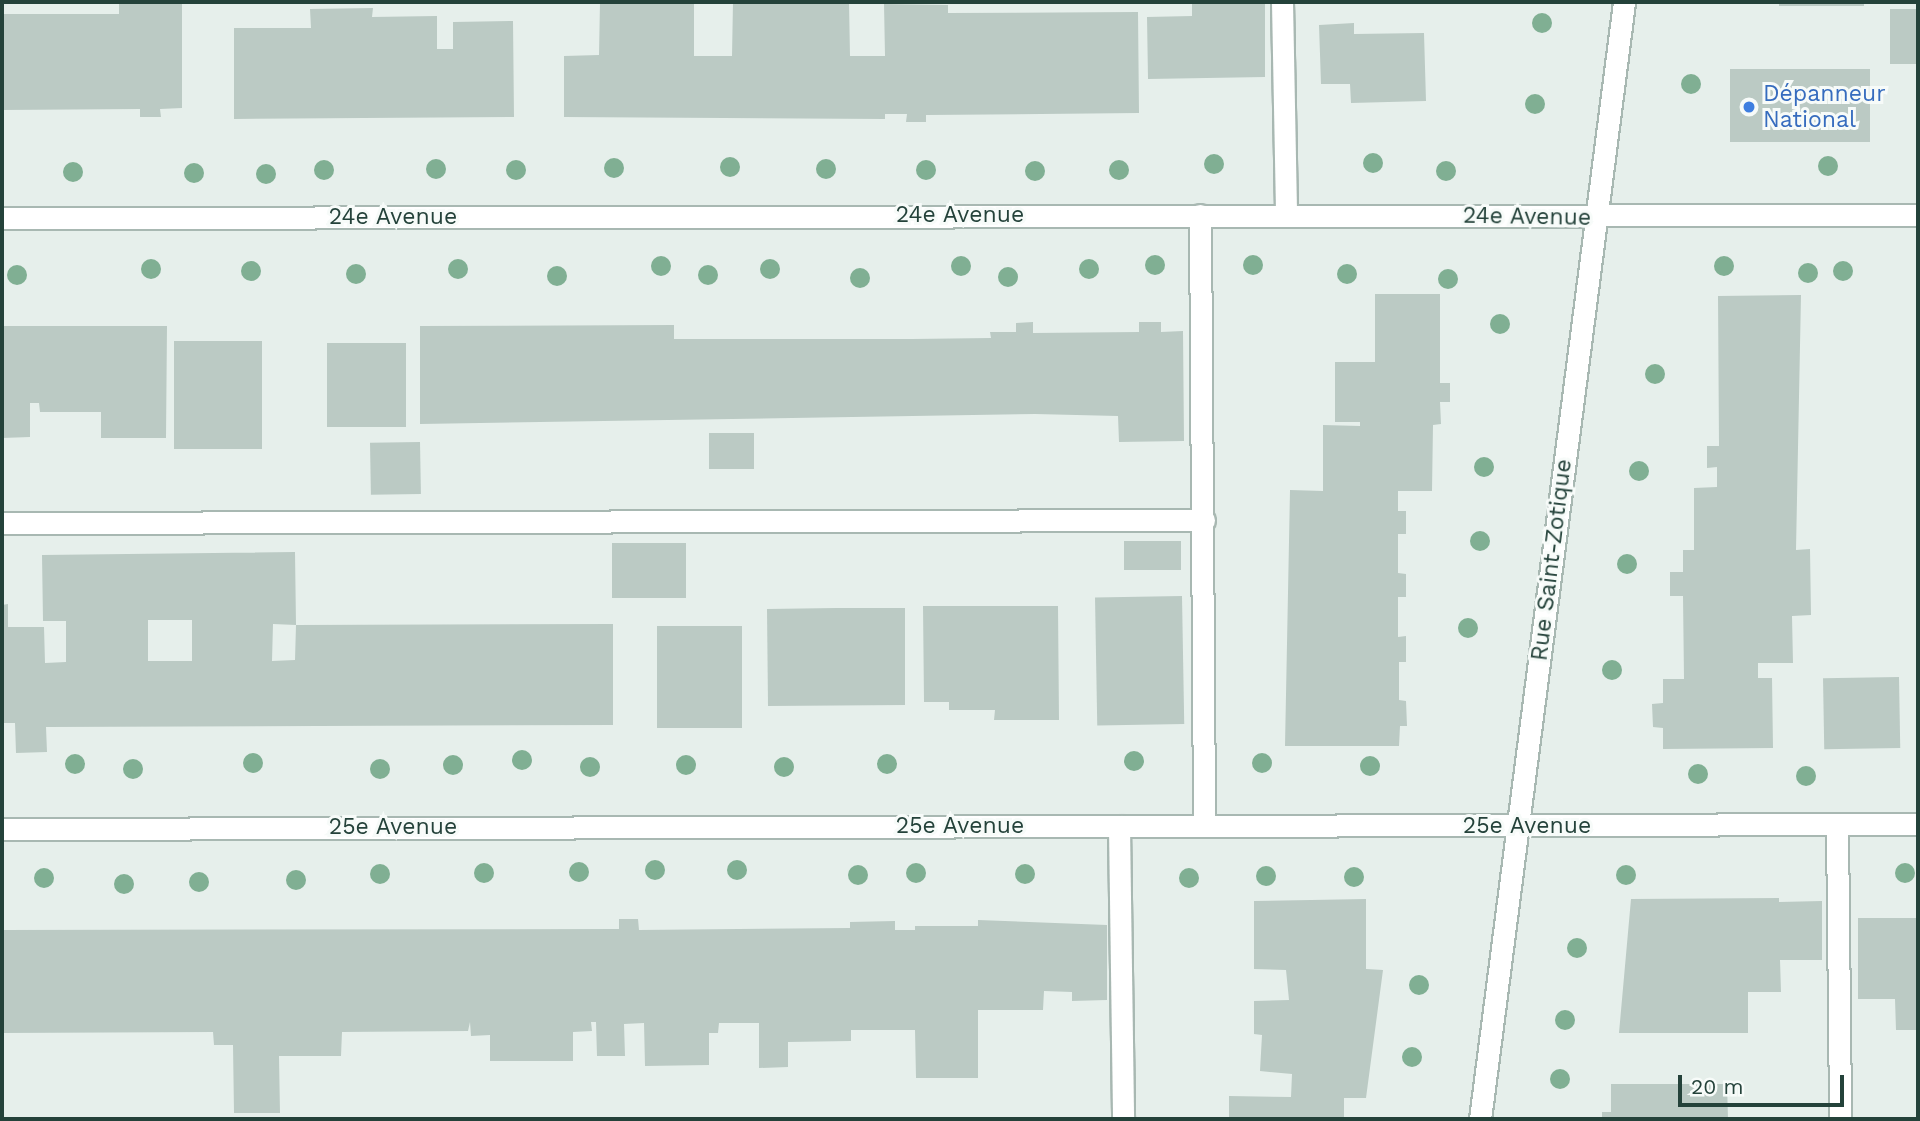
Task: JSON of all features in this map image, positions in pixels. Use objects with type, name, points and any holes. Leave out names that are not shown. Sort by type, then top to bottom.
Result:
[{"type":"street","points":[[1282,2],[1286,214]]},
{"type":"street","name":"Rue Saint-Zotique","points":[[1480,1119],[1521,824],[1595,218],[1625,2]]},
{"type":"street","name":"24e Avenue","points":[[2,218],[1286,214],[1595,218],[1918,215]]},
{"type":"street","points":[[1200,215],[1204,825]]},
{"type":"street","points":[[2,523],[1204,520]]},
{"type":"street","name":"25e Avenue","points":[[2,829],[1918,824]]},
{"type":"street","points":[[1837,825],[1840,1119]]},
{"type":"street","points":[[1119,826],[1123,1119]]},
{"type":"building","points":[[600,2],[694,2],[694,56],[732,56],[733,2],[849,2],[850,56],[885,56],[884,4],[948,5],[948,13],[1138,12],[1139,113],[926,115],[926,122],[906,122],[907,114],[885,114],[885,119],[564,117],[564,56],[599,55]]},
{"type":"building","points":[[1192,2],[1265,2],[1265,77],[1148,79],[1147,17],[1192,16]]},
{"type":"building","points":[[1779,2],[1864,2],[1864,6],[1779,6]]},
{"type":"building","points":[[182,3],[182,108],[160,109],[161,117],[140,117],[140,109],[2,110],[2,14],[119,14],[119,4]]},
{"type":"building","points":[[373,8],[372,17],[437,16],[437,49],[453,49],[453,22],[513,21],[514,117],[234,119],[234,28],[311,28],[310,9]]},
{"type":"building","points":[[1890,9],[1918,9],[1918,64],[1890,64]]},
{"type":"building","points":[[1354,23],[1354,34],[1424,33],[1426,101],[1351,103],[1350,84],[1321,84],[1319,25]]},
{"type":"building","points":[[1730,69],[1870,69],[1870,142],[1730,142]]},
{"type":"building","points":[[1375,294],[1440,294],[1440,383],[1450,383],[1450,402],[1440,402],[1441,424],[1433,425],[1432,491],[1398,491],[1398,511],[1406,511],[1406,534],[1398,534],[1398,573],[1406,574],[1406,597],[1398,597],[1398,637],[1406,636],[1406,662],[1399,662],[1399,700],[1406,701],[1407,726],[1400,726],[1399,746],[1285,746],[1290,490],[1323,491],[1323,425],[1360,426],[1360,422],[1335,422],[1335,362],[1375,362]]},
{"type":"building","points":[[1801,295],[1796,550],[1810,549],[1811,615],[1792,616],[1793,663],[1758,663],[1758,678],[1772,678],[1773,748],[1663,749],[1663,728],[1653,727],[1652,704],[1663,703],[1663,679],[1684,679],[1683,596],[1670,596],[1670,572],[1683,572],[1683,550],[1694,550],[1694,488],[1717,487],[1717,467],[1707,468],[1707,446],[1719,446],[1718,296]]},
{"type":"building","points":[[1033,322],[1033,333],[1139,332],[1139,322],[1161,322],[1161,332],[1183,331],[1184,441],[1119,442],[1118,416],[1035,414],[420,424],[420,326],[674,325],[674,339],[912,339],[991,338],[990,332],[1016,332],[1016,323]]},
{"type":"building","points":[[2,326],[167,326],[166,438],[101,438],[101,412],[40,412],[39,403],[30,403],[30,437],[2,438]]},
{"type":"building","points":[[174,341],[262,341],[262,449],[174,449]]},
{"type":"building","points":[[327,343],[406,343],[406,427],[327,427]]},
{"type":"building","points":[[709,433],[754,433],[754,469],[709,469]]},
{"type":"building","points":[[420,442],[421,494],[371,495],[370,443]]},
{"type":"building","points":[[1124,541],[1181,541],[1181,570],[1124,570]]},
{"type":"building","points":[[612,543],[686,543],[686,598],[612,598]]},
{"type":"building","points":[[295,552],[296,625],[613,624],[613,725],[46,727],[47,752],[16,753],[15,723],[2,723],[2,605],[8,604],[8,627],[44,627],[45,663],[66,662],[66,621],[43,621],[42,555]],"holes":[[[148,620],[192,620],[192,661],[148,661]],[[273,624],[296,625],[295,660],[272,661]]]},
{"type":"building","points":[[1182,596],[1184,724],[1097,725],[1095,598]]},
{"type":"building","points":[[923,606],[1058,606],[1059,720],[994,720],[995,710],[949,710],[949,702],[924,702]]},
{"type":"building","points":[[905,608],[905,705],[768,706],[767,609]]},
{"type":"building","points":[[657,626],[742,626],[742,728],[657,728]]},
{"type":"building","points":[[1899,677],[1900,748],[1824,749],[1823,678]]},
{"type":"building","points":[[1779,898],[1779,902],[1822,901],[1822,960],[1780,960],[1781,992],[1748,992],[1748,1033],[1619,1033],[1631,899]]},
{"type":"building","points":[[1366,899],[1366,969],[1383,970],[1366,1098],[1344,1098],[1344,1119],[1229,1119],[1229,1096],[1291,1097],[1292,1074],[1260,1071],[1262,1035],[1254,1034],[1254,1001],[1289,1000],[1286,970],[1254,969],[1254,901]]},
{"type":"building","points":[[1858,918],[1918,918],[1918,1030],[1896,1030],[1895,999],[1858,999]]},
{"type":"building","points":[[619,919],[638,919],[639,930],[850,928],[850,922],[895,921],[895,930],[915,930],[915,926],[978,926],[978,920],[1107,925],[1107,1000],[1072,1001],[1072,992],[1044,991],[1043,1010],[978,1010],[978,1078],[916,1078],[915,1030],[851,1030],[851,1041],[788,1042],[788,1067],[759,1068],[759,1023],[719,1023],[718,1033],[709,1033],[709,1065],[645,1066],[644,1023],[624,1024],[625,1056],[597,1056],[596,1022],[591,1022],[592,1031],[573,1032],[573,1061],[490,1061],[490,1035],[471,1036],[470,1022],[468,1031],[342,1032],[341,1056],[279,1056],[280,1113],[234,1113],[233,1045],[214,1045],[213,1032],[2,1033],[2,930],[619,929]]},
{"type":"building","points":[[1611,1084],[1727,1084],[1728,1119],[1602,1119],[1602,1112],[1611,1112]]},
{"type":"place","name":"Dépanneur National","points":[[1749,107]]}]
